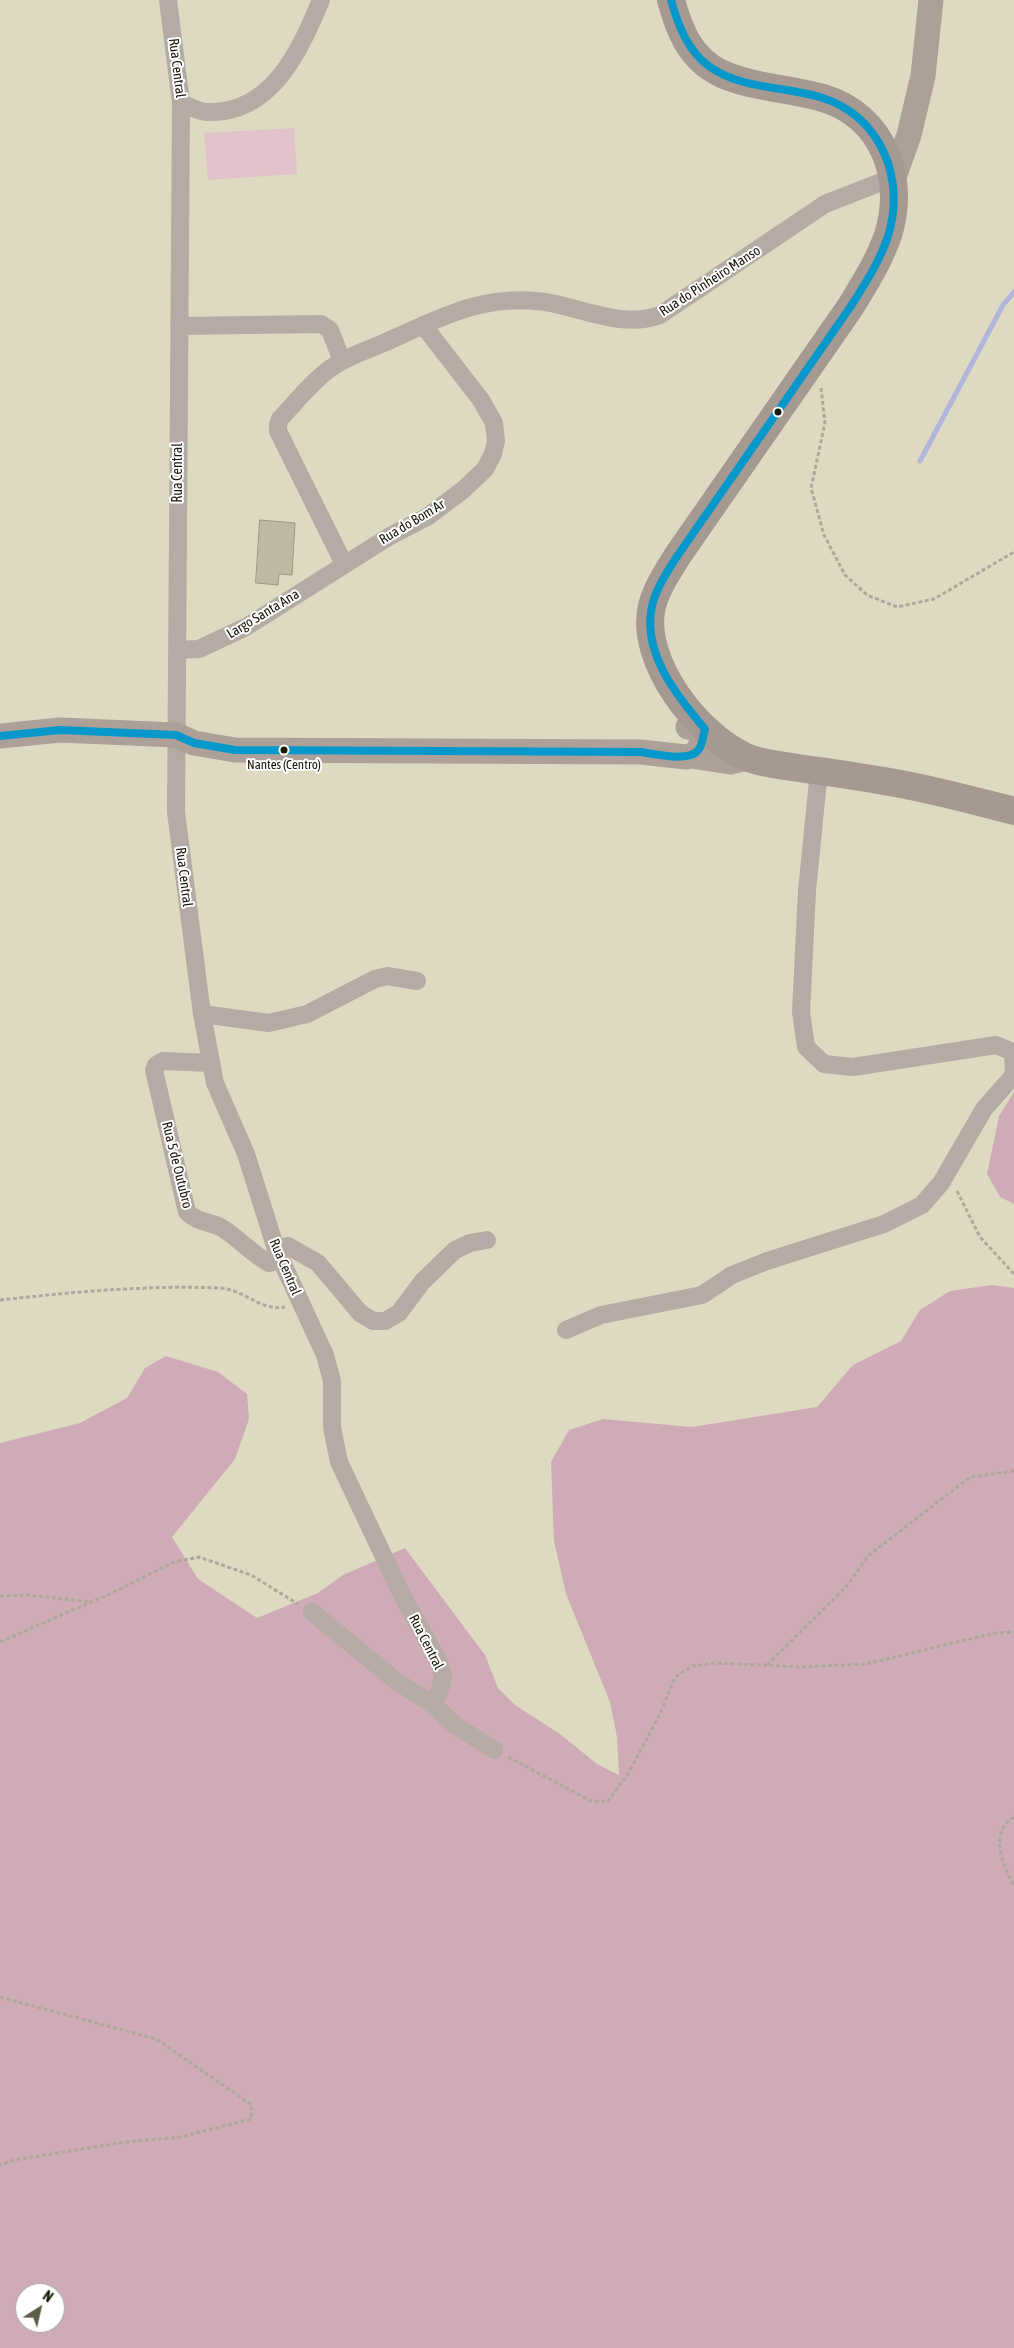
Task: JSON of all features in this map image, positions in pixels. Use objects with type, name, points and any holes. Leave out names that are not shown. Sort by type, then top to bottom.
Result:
[{"type":"main road","points":[[671,0],[678,28],[694,53],[719,72],[749,83],[823,98],[846,108],[864,121],[878,139],[894,177]]},
{"type":"main road","points":[[688,734],[655,654],[650,629],[652,606],[660,584],[678,555],[851,306],[876,263],[890,227],[894,177],[909,135],[923,76],[931,0]]},
{"type":"main road","points":[[0,736],[60,730],[176,735],[194,743],[235,750],[641,752],[688,734],[729,748],[748,758],[887,781],[1014,811]]},
{"type":"street","name":"Rua Central","points":[[168,0],[182,103],[176,812],[202,1014],[215,1083],[246,1154],[278,1254],[324,1355],[332,1380],[332,1427],[340,1462],[402,1595],[440,1662],[443,1676],[438,1693],[431,1703]]},
{"type":"street","points":[[182,103],[205,112],[233,109],[257,97],[279,80],[294,58],[321,0]]},
{"type":"street","name":"Rua do Pinheiro Manso","points":[[344,564],[278,431],[280,419],[330,368],[455,311],[486,303],[514,299],[546,302],[631,322],[646,320],[660,315],[825,204],[894,177]]},
{"type":"street","points":[[179,326],[321,324],[330,330],[342,362]]},
{"type":"street","name":"Rua do Bom Ar","points":[[344,564],[390,536],[427,517],[463,490],[485,469],[493,454],[496,442],[494,422],[481,400],[423,325]]},
{"type":"street","name":"Largo Santa Ana","points":[[177,650],[199,649],[246,627],[344,564]]},
{"type":"street","points":[[566,1330],[601,1315],[702,1295],[732,1275],[767,1261],[884,1224],[922,1205],[941,1183],[984,1108],[1014,1075],[1013,1052],[996,1045],[853,1067],[824,1064],[806,1047],[801,1003],[807,891],[819,771]]},
{"type":"street","points":[[202,1014],[269,1023],[308,1014],[375,979],[388,976],[417,981]]},
{"type":"street","name":"Rua 5 de Outubro","points":[[210,1063],[162,1061],[156,1065],[154,1070],[187,1212],[194,1219],[224,1230],[253,1255],[269,1263],[278,1254]]},
{"type":"street","points":[[278,1254],[288,1246],[318,1263],[360,1313],[373,1321],[385,1321],[399,1313],[422,1282],[455,1250],[470,1243],[487,1240]]},
{"type":"street","points":[[312,1612],[396,1681],[431,1703],[455,1725],[494,1750]]},
{"type":"path","points":[[817,355],[825,423],[811,488],[824,535],[845,575],[867,595],[897,607],[934,599],[1014,552]]},
{"type":"path","points":[[948,1172],[980,1237],[1014,1274]]},
{"type":"path","points":[[0,1300],[56,1294],[173,1288],[223,1288],[248,1296],[269,1307],[283,1308],[300,1301]]},
{"type":"path","points":[[767,1665],[846,1587],[868,1556],[970,1477],[1014,1471]]},
{"type":"path","points":[[0,1642],[92,1602],[174,1562],[199,1557],[251,1575],[312,1612]]},
{"type":"path","points":[[0,1596],[28,1595],[92,1602]]},
{"type":"path","points":[[494,1750],[591,1801],[607,1802],[628,1774],[659,1716],[675,1677],[692,1666],[716,1663],[802,1667],[866,1664],[995,1633],[1014,1632]]},
{"type":"path","points":[[1014,1817],[1009,1820],[998,1840],[1004,1868],[1014,1886]]},
{"type":"path","points":[[0,1997],[156,2040],[252,2105],[251,2119],[180,2137],[126,2142],[14,2160],[0,2165]]},
{"type":"shaded area","points":[[294,128],[297,174],[208,180],[204,133]]},
{"type":"shaded area","points":[[1014,1092],[1014,1204],[1000,1197],[987,1174],[999,1116]]},
{"type":"shaded area","points":[[992,1285],[1014,1288],[1014,2348],[0,2348],[0,1443],[80,1423],[127,1398],[145,1368],[166,1356],[218,1372],[247,1394],[249,1419],[235,1459],[172,1537],[198,1579],[257,1618],[318,1593],[343,1575],[405,1548],[485,1655],[498,1688],[515,1705],[560,1734],[597,1764],[619,1775],[617,1737],[610,1702],[566,1594],[554,1541],[551,1462],[569,1430],[603,1419],[692,1427],[817,1407],[853,1365],[901,1341],[920,1310],[950,1291]]},
{"type":"building","points":[[260,520],[295,523],[292,575],[279,574],[278,585],[256,583]]},
{"type":"waterway","points":[[920,461],[1003,305],[1014,292]]},
{"type":"transit line","points":[[0,736],[60,730],[176,735],[194,743],[235,750],[641,752],[681,757],[689,756],[699,749],[705,729],[671,685],[655,652],[651,635],[650,617],[656,593],[678,555],[867,281],[888,236],[893,214],[894,193],[891,172],[884,153],[874,135],[860,120],[843,107],[823,98],[750,84],[736,80],[710,67],[702,61],[690,46],[677,19],[671,0]]},
{"type":"place","name":"Nantes (Centro)","points":[[284,750]]}]
